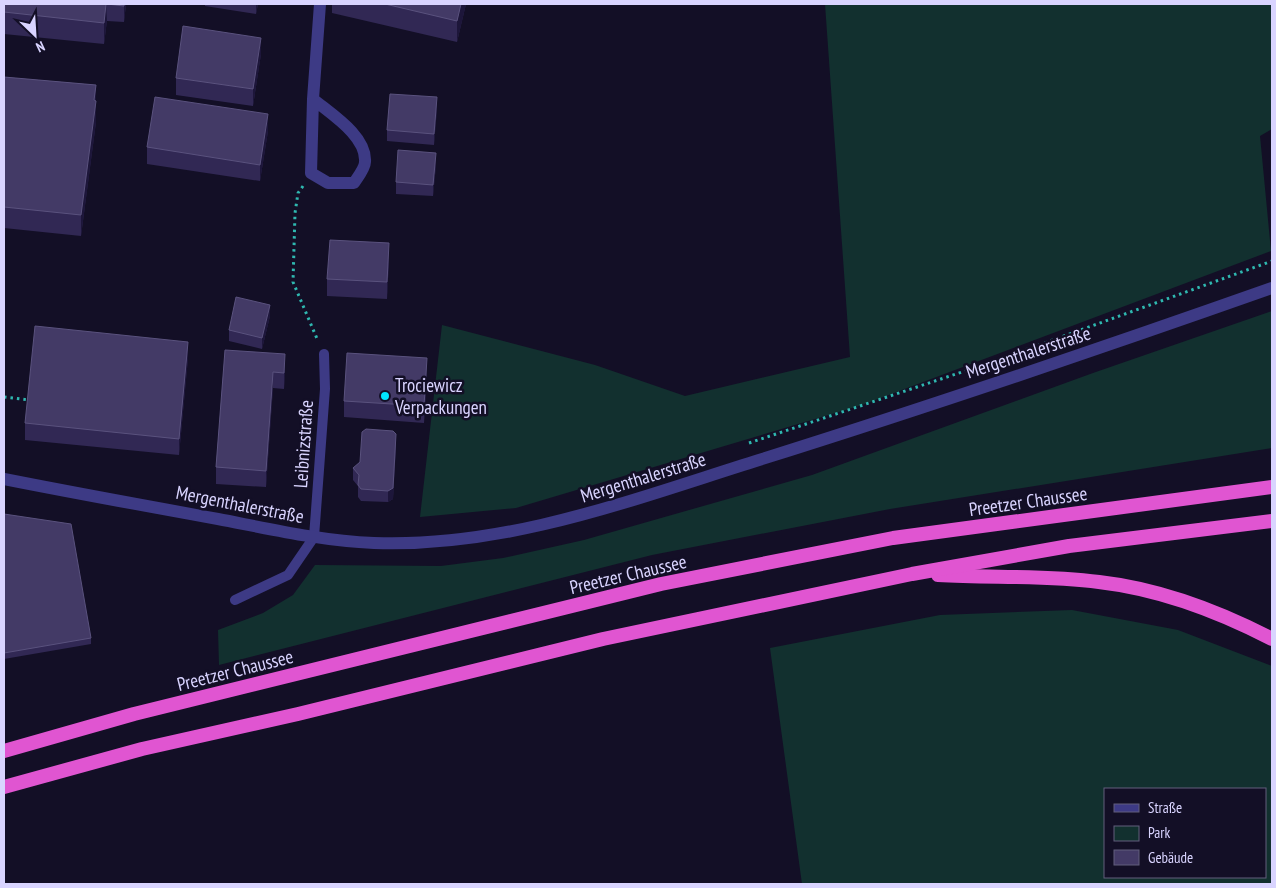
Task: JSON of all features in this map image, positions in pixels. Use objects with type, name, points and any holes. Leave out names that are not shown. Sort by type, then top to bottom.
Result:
[{"type":"highway","name":"Preetzer Chaussee","points":[[4,751],[134,714],[661,584],[893,538],[1272,487]]},
{"type":"highway","points":[[4,786],[142,748],[298,714],[603,639],[912,574],[1069,546],[1272,521]]},
{"type":"highway","points":[[912,574],[991,578],[1060,578],[1134,588],[1217,613],[1272,639]]},
{"type":"street","points":[[313,99],[347,127],[362,144],[365,163],[354,183],[328,183],[311,174],[313,99],[320,4]]},
{"type":"street","name":"Mergenthalerstraße","points":[[4,479],[314,537],[375,543],[436,541],[503,533],[576,518],[801,447],[1085,354],[1272,288]]},
{"type":"lane","name":"Leibnizstraße","points":[[314,537],[325,389],[324,354]]},
{"type":"lane","points":[[235,600],[288,575],[314,537]]},
{"type":"path","points":[[311,174],[298,193],[295,213],[293,282],[324,354]]},
{"type":"path","points":[[741,446],[989,363],[1272,261]]},
{"type":"path","points":[[4,398],[29,400]]},
{"type":"green space","points":[[825,4],[1272,4],[1272,129],[1260,136],[1271,251],[862,405],[516,508],[420,517],[442,325],[595,365],[685,396],[850,357]]},
{"type":"green space","points":[[1272,311],[1272,448],[890,509],[652,555],[219,665],[218,630],[263,613],[293,595],[315,565],[441,566],[503,558],[584,540],[812,475],[1093,373]]},
{"type":"green space","points":[[1072,610],[1178,630],[1272,666],[1272,884],[802,884],[770,648],[940,615]]},
{"type":"building","points":[[4,4],[106,4],[104,23],[4,12]]},
{"type":"building","points":[[107,4],[124,4],[124,6]]},
{"type":"building","points":[[385,4],[461,4],[457,21]]},
{"type":"building","points":[[183,26],[261,38],[253,89],[176,78]]},
{"type":"building","points":[[4,77],[96,85],[94,100],[96,101],[81,215],[4,207]]},
{"type":"building","points":[[390,94],[437,97],[434,134],[387,130]]},
{"type":"building","points":[[155,97],[268,114],[260,165],[147,147]]},
{"type":"building","points":[[398,150],[436,153],[433,185],[396,182]]},
{"type":"building","points":[[330,240],[389,243],[387,282],[327,279]]},
{"type":"building","points":[[236,297],[270,305],[262,338],[229,330]]},
{"type":"building","points":[[35,326],[188,342],[179,439],[25,423]]},
{"type":"building","points":[[225,350],[285,354],[284,373],[273,372],[266,471],[216,467]]},
{"type":"building","name":"Trociewicz Verpackungen","points":[[347,353],[427,358],[424,406],[344,401]]},
{"type":"building","points":[[366,429],[393,431],[396,434],[393,488],[388,491],[361,489],[358,485],[359,475],[353,468],[360,462],[362,432]]},
{"type":"building","points":[[4,514],[71,524],[91,638],[4,653]]},
{"type":"place","name":"Trociewicz Verpackungen","points":[[385,396]]}]
